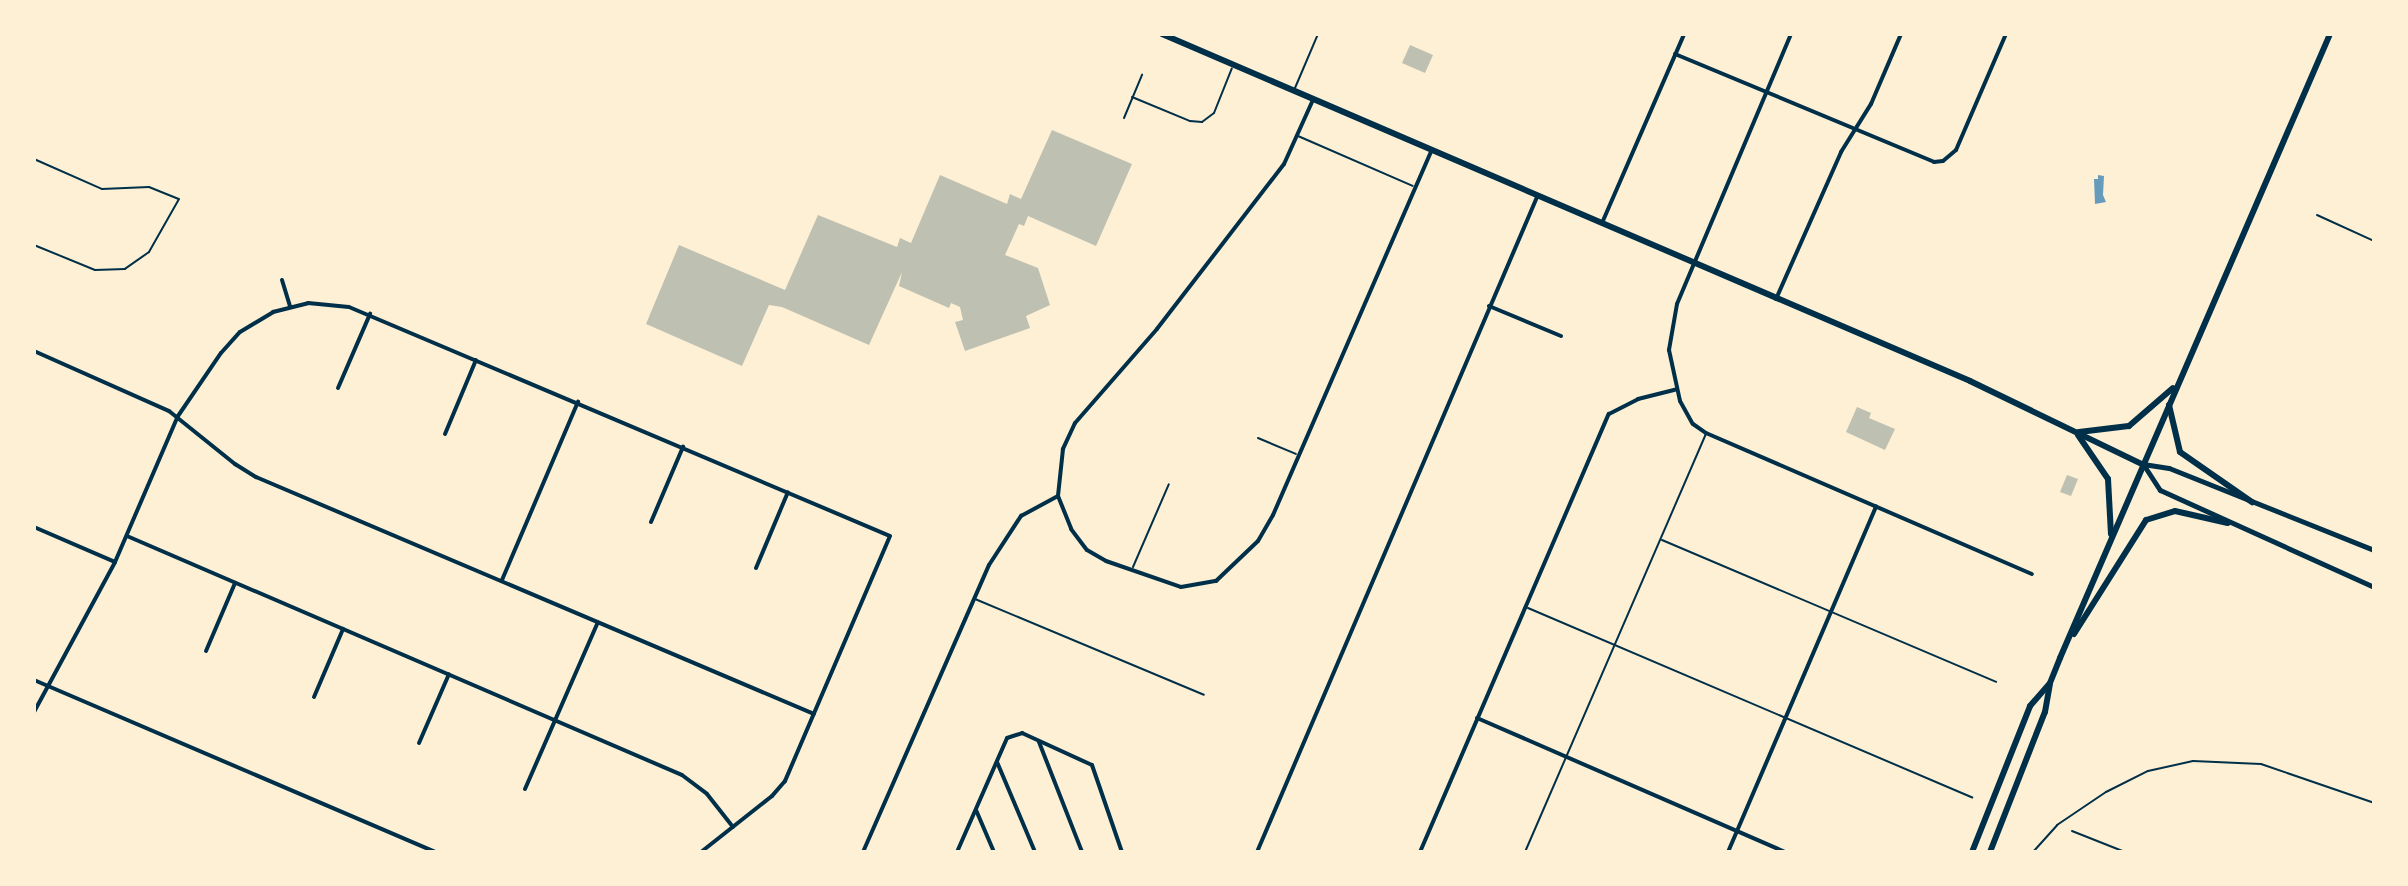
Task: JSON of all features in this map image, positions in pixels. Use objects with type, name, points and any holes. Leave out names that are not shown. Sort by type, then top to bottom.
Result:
[{"type":"main road","points":[[1162,34],[1312,102],[1959,377],[2142,464],[2169,468],[2374,550]]},
{"type":"main road","points":[[1990,852],[2045,712],[2050,683],[2060,658],[2168,402],[2330,34]]},
{"type":"main road","points":[[2076,432],[2129,426],[2176,385]]},
{"type":"main road","points":[[2168,402],[2180,452],[2252,502]]},
{"type":"main road","points":[[2076,432],[2108,479],[2111,540]]},
{"type":"main road","points":[[2142,464],[2160,490],[2374,587]]},
{"type":"main road","points":[[2060,658],[2133,534],[2146,520],[2160,512],[2175,511],[2228,523]]},
{"type":"main road","points":[[1972,852],[2030,706],[2050,683]]},
{"type":"street","points":[[1601,225],[1684,34]]},
{"type":"street","points":[[1791,34],[1694,263],[1671,332],[1669,350],[1675,390],[1686,414],[1706,433],[2032,574]]},
{"type":"street","points":[[1776,300],[1841,152],[1856,132],[1901,34]]},
{"type":"street","points":[[1675,54],[1923,160],[1943,161],[1956,150],[2006,34]]},
{"type":"street","points":[[1312,102],[1284,164],[1157,329],[1075,423],[1063,449],[1058,496],[1071,529],[1087,550],[1131,572],[1181,587],[1220,578],[1258,541],[1273,515],[1413,186],[1431,151]]},
{"type":"street","points":[[1257,852],[1537,197]]},
{"type":"street","points":[[282,280],[290,306]]},
{"type":"street","points":[[34,712],[115,562],[178,416],[221,353],[240,332],[290,306],[333,304],[370,314],[890,536],[785,781],[772,796],[701,852]]},
{"type":"street","points":[[1489,305],[1561,336]]},
{"type":"street","points":[[338,388],[370,314]]},
{"type":"street","points":[[34,351],[178,416],[235,464],[256,477],[814,714]]},
{"type":"street","points":[[445,434],[476,360]]},
{"type":"street","points":[[1420,852],[1609,414],[1638,399],[1675,390]]},
{"type":"street","points":[[501,581],[578,402]]},
{"type":"street","points":[[651,522],[683,447]]},
{"type":"street","points":[[756,568],[788,492]]},
{"type":"street","points":[[863,852],[989,565],[1015,524],[1031,509],[1058,496]]},
{"type":"street","points":[[1728,852],[1876,506]]},
{"type":"street","points":[[34,527],[115,562]]},
{"type":"street","points":[[127,536],[556,720],[696,784],[733,827]]},
{"type":"street","points":[[206,651],[235,583]]},
{"type":"street","points":[[525,789],[598,622]]},
{"type":"street","points":[[314,697],[343,629]]},
{"type":"street","points":[[419,743],[449,674]]},
{"type":"street","points":[[34,680],[436,852]]},
{"type":"street","points":[[1477,718],[1785,852]]},
{"type":"street","points":[[957,852],[1007,738],[1022,733],[1092,765],[1122,852]]},
{"type":"street","points":[[1039,741],[1082,852]]},
{"type":"street","points":[[997,761],[1035,852]]},
{"type":"street","points":[[976,809],[994,852]]},
{"type":"lane","points":[[1293,92],[1318,34]]},
{"type":"lane","points":[[1132,97],[1202,122],[1214,113],[1233,65]]},
{"type":"lane","points":[[1124,118],[1142,75]]},
{"type":"lane","points":[[1298,136],[1413,186]]},
{"type":"lane","points":[[34,159],[102,189],[149,187],[179,199],[149,252],[125,269],[95,270],[34,245]]},
{"type":"lane","points":[[2317,215],[2374,241]]},
{"type":"lane","points":[[1525,852],[1706,433]]},
{"type":"lane","points":[[1258,438],[1298,454]]},
{"type":"lane","points":[[1131,572],[1169,484]]},
{"type":"lane","points":[[1661,539],[1996,682]]},
{"type":"lane","points":[[974,598],[1204,695]]},
{"type":"lane","points":[[1525,607],[1972,797]]},
{"type":"lane","points":[[2033,852],[2057,825],[2111,789],[2148,771],[2193,761],[2261,764],[2374,803]]},
{"type":"lane","points":[[2072,831],[2125,852]]},
{"type":"water","points":[[2098,175],[2104,176],[2103,195],[2106,202],[2095,204],[2094,179],[2098,179]]},
{"type":"building","points":[[1410,45],[1433,55],[1425,73],[1402,63]]},
{"type":"building","points":[[1052,130],[1132,164],[1096,246],[1028,216],[1024,226],[1019,224],[1005,255],[1038,268],[1050,305],[1026,316],[1030,328],[965,351],[955,322],[963,320],[960,307],[951,303],[949,308],[899,286],[902,272],[869,345],[782,307],[769,305],[742,366],[646,324],[679,245],[785,290],[818,215],[897,247],[900,238],[911,243],[940,175],[1007,204],[1010,194],[1021,199]]},
{"type":"building","points":[[1857,407],[1871,413],[1869,418],[1895,429],[1885,450],[1846,432]]},
{"type":"building","points":[[2067,475],[2078,479],[2071,496],[2060,492]]}]
